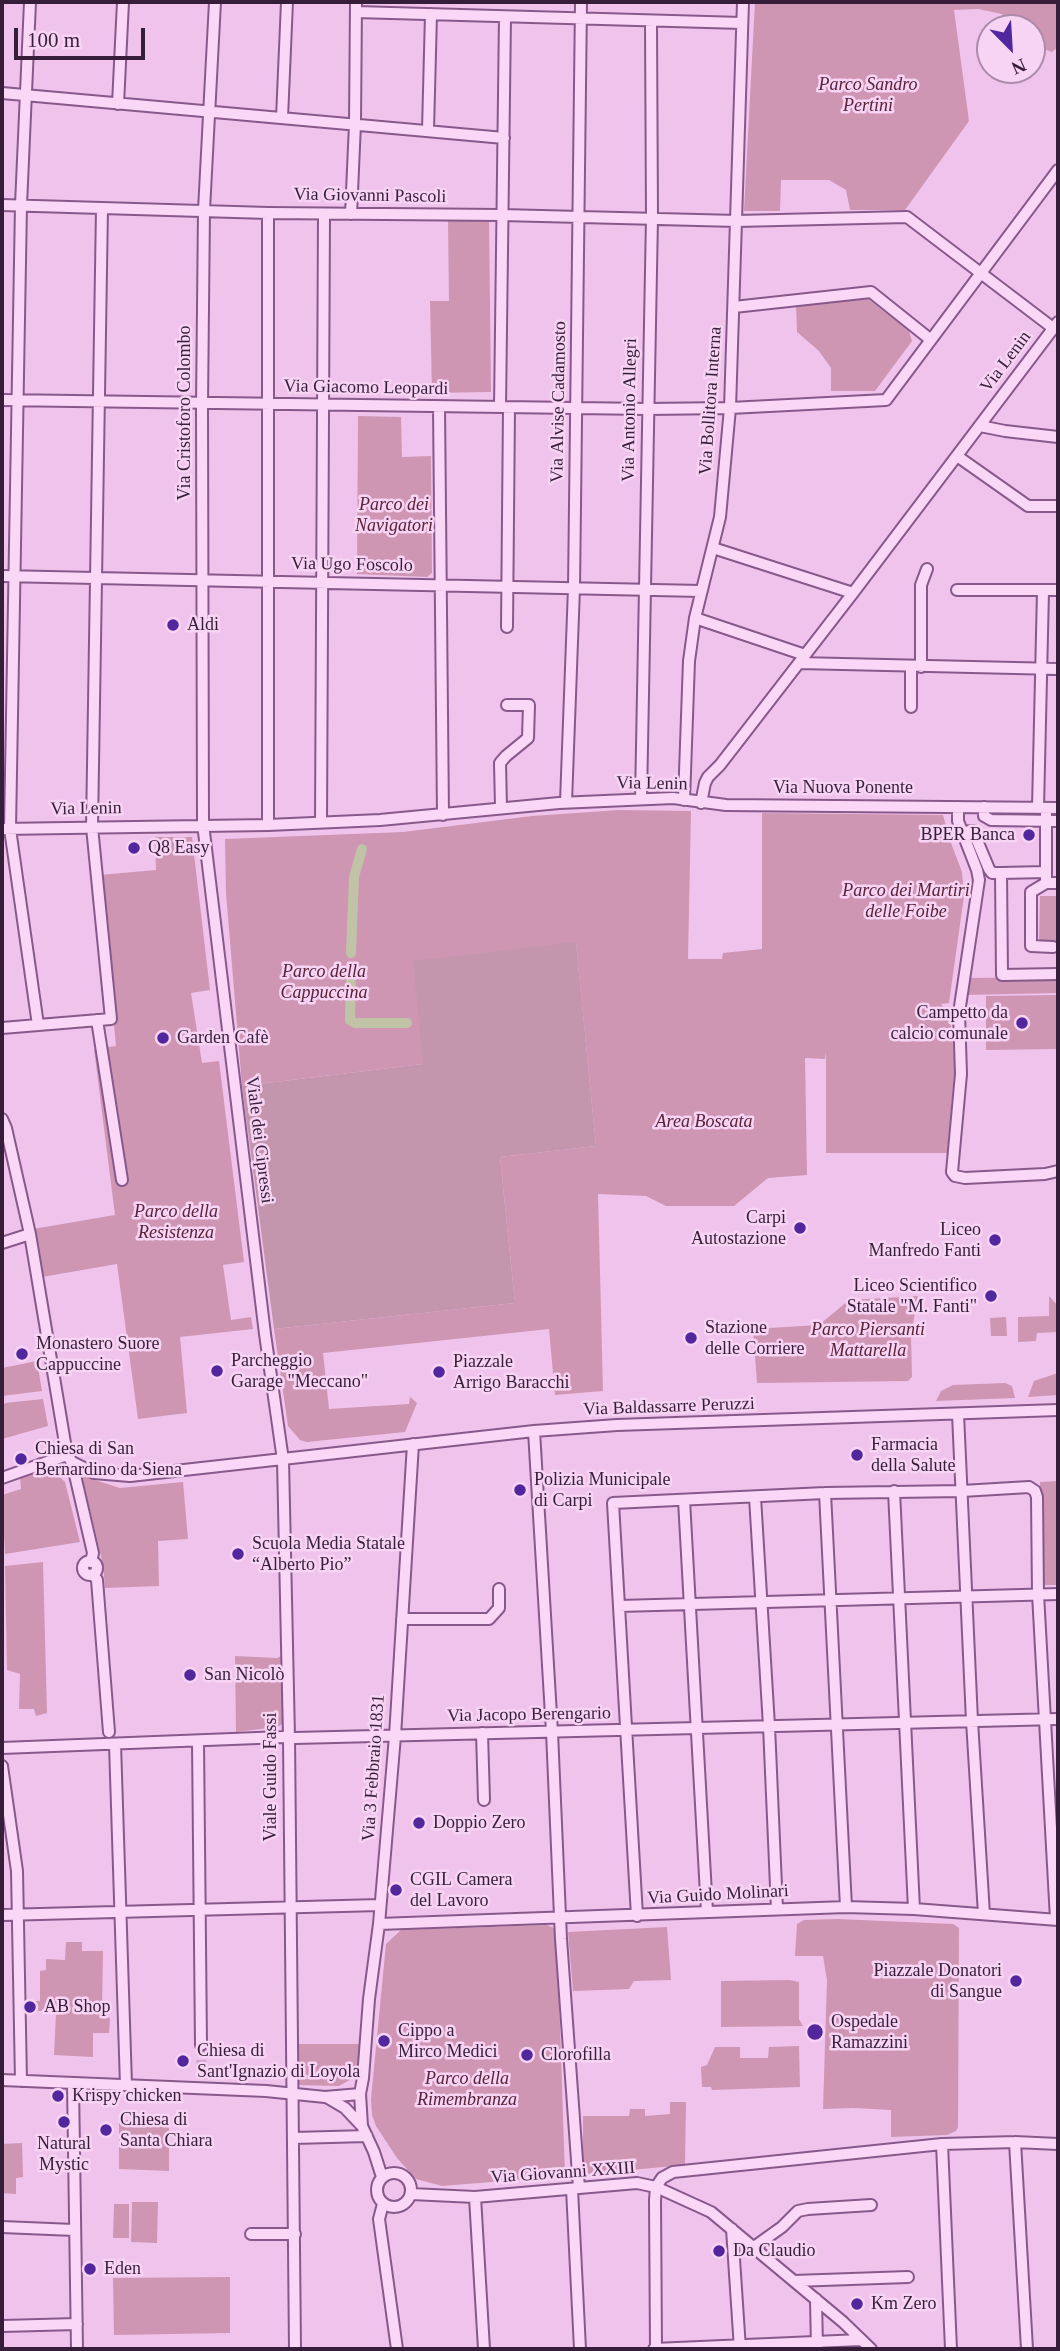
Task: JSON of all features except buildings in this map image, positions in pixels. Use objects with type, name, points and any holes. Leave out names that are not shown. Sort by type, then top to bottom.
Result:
[{"type":"street","points":[[30,2],[20,205],[15,576],[6,829],[38,1025]]},
{"type":"street","points":[[118,104],[123,2]]},
{"type":"street","name":"Via Cristoforo Colombo","points":[[203,824],[204,210],[215,2]]},
{"type":"street","points":[[282,118],[287,2]]},
{"type":"street","name":"Via Alvise Cadamosto","points":[[566,802],[574,588],[581,2]]},
{"type":"street","name":"Via Bollitora Interna","points":[[684,800],[689,661],[695,618],[720,517],[730,408],[743,2]]},
{"type":"street","points":[[351,214],[356,7],[431,14],[742,23]]},
{"type":"street","points":[[428,130],[431,14]]},
{"type":"street","points":[[505,17],[502,215],[507,626]]},
{"type":"street","name":"Via Antonio Allegri","points":[[641,799],[652,218],[650,22]]},
{"type":"street","points":[[2,93],[504,138]]},
{"type":"street","points":[[734,307],[871,292],[931,340],[1058,170]]},
{"type":"street","name":"Via Giovanni Pascoli","points":[[2,205],[737,221],[907,218],[980,274],[1056,325]]},
{"type":"street","points":[[2,1028],[111,1019],[92,827],[102,208]]},
{"type":"street","points":[[268,212],[268,825]]},
{"type":"street","points":[[321,822],[324,214]]},
{"type":"street","name":"Via Lenin","points":[[6,829],[268,825],[443,815],[566,802],[641,799],[701,803],[708,777],[853,593],[1056,325]]},
{"type":"street","name":"Via Giacomo Leopardi","points":[[2,400],[576,409],[730,408],[886,400],[931,340]]},
{"type":"street","points":[[439,407],[443,815]]},
{"type":"street","points":[[980,426],[1005,432],[1058,437]]},
{"type":"street","points":[[957,456],[1028,506],[1058,506]]},
{"type":"street","points":[[713,548],[853,593]]},
{"type":"street","points":[[911,707],[921,585],[927,569]]},
{"type":"street","name":"Via Ugo Foscolo","points":[[2,576],[701,591]]},
{"type":"street","points":[[957,590],[1058,590]]},
{"type":"street","points":[[1043,591],[1041,669],[1045,877],[1031,892],[1031,947],[1053,947]]},
{"type":"street","points":[[695,618],[802,659],[916,667],[1058,670]]},
{"type":"street","points":[[501,807],[500,764],[506,755],[528,738],[529,705],[507,705]]},
{"type":"street","name":"Via Nuova Ponente","points":[[701,803],[1058,808]]},
{"type":"street","points":[[958,807],[957,821],[979,880],[958,1013],[961,1074],[952,1172],[955,1176],[965,1178],[1057,1171]]},
{"type":"street","name":"Via Nuova Ponente","points":[[984,807],[984,816],[990,820],[1058,821]]},
{"type":"street","name":"Viale dei Cipressi","points":[[203,824],[264,1326],[283,1460]]},
{"type":"street","points":[[961,832],[972,831],[992,873],[1045,877],[1058,883]]},
{"type":"street","points":[[1001,873],[1002,975],[1058,974]]},
{"type":"street","points":[[97,1020],[122,1180]]},
{"type":"street","points":[[2,1119],[6,1128],[7,1157],[30,1234],[70,1459],[93,1553],[91,1562],[97,1567],[93,1574],[97,1580],[111,1740],[126,2085]]},
{"type":"street","points":[[2,1243],[30,1234]]},
{"type":"street","name":"Via Baldassarre Peruzzi","points":[[70,1459],[94,1473],[130,1476],[534,1431],[617,1425],[1058,1410]]},
{"type":"street","points":[[958,1414],[984,1914]]},
{"type":"street","points":[[534,1431],[575,2188],[580,2349]]},
{"type":"street","name":"Via 3 Febbraio 1831","points":[[360,2094],[379,1924],[395,1736],[413,1444]]},
{"type":"street","points":[[2,1478],[70,1459]]},
{"type":"street","name":"Viale Guido Fassi","points":[[283,1460],[289,1737],[295,2349]]},
{"type":"street","points":[[637,1916],[613,1503],[1029,1487],[1035,1490],[1038,1594],[1057,1919]]},
{"type":"street","points":[[894,1491],[914,1909]]},
{"type":"street","points":[[825,1493],[846,1907]]},
{"type":"street","points":[[755,1497],[777,1909]]},
{"type":"street","points":[[684,1500],[707,1912]]},
{"type":"street","points":[[402,1619],[489,1619],[499,1608],[499,1589]]},
{"type":"street","points":[[619,1606],[1058,1594]]},
{"type":"street","name":"Via Jacopo Berengario","points":[[2,1748],[111,1740],[198,1741],[1058,1718]]},
{"type":"street","points":[[482,1734],[484,1800]]},
{"type":"street","points":[[198,1741],[201,2045]]},
{"type":"street","points":[[2,1766],[17,1871],[21,2081]]},
{"type":"street","points":[[2,1915],[380,1905]]},
{"type":"street","name":"Via Guido Molinari","points":[[379,1924],[846,1907],[1057,1919]]},
{"type":"street","points":[[340,2092],[358,2084],[363,2078]]},
{"type":"street","points":[[2,2080],[73,2084],[202,2084],[293,2093],[360,2094]]},
{"type":"street","points":[[73,2084],[77,2349]]},
{"type":"street","points":[[312,2094],[325,2097],[345,2108],[364,2131],[387,2175]]},
{"type":"street","points":[[325,2097],[360,2094]]},
{"type":"street","points":[[360,2094],[364,2131]]},
{"type":"street","points":[[294,2138],[364,2131]]},
{"type":"street","points":[[861,2340],[816,2346],[655,2349],[656,2187],[662,2178],[674,2172],[942,2144],[1016,2141],[1058,2144]]},
{"type":"street","points":[[1016,2141],[1027,2349]]},
{"type":"street","points":[[942,2144],[951,2349]]},
{"type":"street","points":[[387,2175],[402,2175],[410,2183],[411,2194],[405,2204],[394,2208],[383,2204],[377,2196],[377,2186],[387,2175]]},
{"type":"street","name":"Via Giovanni XXIII","points":[[411,2194],[475,2197],[637,2183],[656,2187],[711,2212],[816,2299],[871,2349]]},
{"type":"street","points":[[475,2197],[484,2349]]},
{"type":"street","points":[[383,2204],[379,2220],[397,2349]]},
{"type":"street","points":[[758,2251],[798,2211],[871,2205]]},
{"type":"street","points":[[2,2227],[74,2230]]},
{"type":"street","points":[[732,2229],[740,2348]]},
{"type":"street","points":[[251,2234],[295,2234]]},
{"type":"street","points":[[794,2281],[908,2277]]},
{"type":"street","points":[[816,2299],[816,2346]]},
{"type":"street","points":[[2,2326],[77,2324]]},
{"type":"green space","name":"Parco Sandro Pertini","points":[[755,2],[1058,2],[1058,47],[1052,52],[1046,50],[1046,14],[954,10],[969,121],[905,210],[850,210],[846,190],[829,180],[781,180],[780,211],[744,211]]},
{"type":"green space","points":[[489,218],[491,392],[432,393],[430,301],[449,301],[448,219]]},
{"type":"green space","points":[[868,299],[909,331],[912,341],[875,391],[831,391],[831,368],[819,351],[797,332],[796,304]]},
{"type":"green space","name":"Parco dei Navigatori","points":[[358,416],[401,417],[402,457],[431,456],[432,573],[427,577],[357,574]]},
{"type":"green space","points":[[619,810],[691,811],[688,959],[722,959],[723,953],[762,949],[762,813],[943,815],[962,872],[964,896],[949,1003],[941,1004],[950,1016],[955,1065],[947,1153],[826,1153],[826,1052],[825,1059],[805,1058],[807,1175],[768,1178],[734,1206],[666,1206],[646,1196],[598,1194],[603,1391],[555,1395],[549,1329],[323,1353],[329,1409],[409,1404],[410,1397],[417,1403],[405,1432],[307,1442],[300,1440],[288,1426],[274,1329],[515,1303],[500,1157],[596,1146],[576,943],[423,1064],[242,1086],[226,893],[225,839],[403,832],[532,816]]},
{"type":"green space","name":"Parco della Resistenza","points":[[155,837],[192,837],[210,990],[191,993],[202,1063],[219,1061],[244,1262],[223,1265],[231,1320],[251,1317],[253,1329],[180,1337],[187,1413],[138,1419],[117,1264],[42,1277],[33,1229],[115,1215],[94,1049],[116,1046],[100,875],[156,870]]},
{"type":"green space","points":[[1040,896],[1058,896],[1058,943],[1039,943]]},
{"type":"green space","points":[[1058,977],[1058,993],[965,995],[968,978]]},
{"type":"green space","name":"Campetto da calcio comunale","points":[[1058,995],[1058,1049],[986,1050],[986,996]]},
{"type":"green space","name":"Parco Piersanti Mattarella","points":[[918,1296],[911,1335],[912,1377],[908,1381],[757,1383],[753,1329],[819,1325],[849,1300]]},
{"type":"green space","points":[[1049,1296],[1058,1306],[1058,1332],[1037,1333],[1036,1341],[1018,1342],[1018,1317],[1049,1316]]},
{"type":"green space","points":[[1006,1317],[1007,1336],[991,1336],[990,1318]]},
{"type":"green space","points":[[37,1361],[42,1391],[2,1396],[2,1368]]},
{"type":"green space","points":[[1058,1373],[1058,1395],[1028,1397],[1034,1381]]},
{"type":"green space","points":[[1005,1383],[1012,1386],[1015,1398],[936,1401],[941,1391],[953,1385]]},
{"type":"green space","points":[[43,1399],[48,1426],[2,1439],[2,1407],[5,1403]]},
{"type":"green space","points":[[52,1469],[65,1482],[80,1542],[5,1554],[2,1495],[21,1489],[20,1477]]},
{"type":"green space","points":[[82,1476],[120,1488],[183,1482],[188,1539],[158,1541],[159,1586],[105,1588],[103,1565]]},
{"type":"green space","points":[[1058,1481],[1058,1585],[1043,1585],[1040,1482]]},
{"type":"green space","points":[[43,1562],[47,1713],[36,1716],[34,1709],[19,1709],[20,1674],[7,1670],[5,1566]]},
{"type":"green space","points":[[283,1655],[283,1724],[236,1732],[235,1656],[277,1658]]},
{"type":"green space","points":[[804,1920],[953,1924],[959,1928],[956,2131],[947,2135],[891,2137],[891,2110],[823,2109],[827,1980],[823,1956],[795,1956],[797,1924]]},
{"type":"green space","name":"Parco della Rimembranza","points":[[547,1925],[554,1928],[557,1936],[565,2176],[442,2186],[416,2179],[397,2158],[372,2115],[371,2099],[386,1944],[401,1930]]},
{"type":"green space","points":[[667,1927],[671,1980],[634,1981],[629,1989],[573,1991],[568,1932]]},
{"type":"green space","points":[[66,1942],[82,1942],[82,1951],[103,1951],[102,2009],[110,2019],[109,2033],[93,2033],[93,2057],[54,2055],[56,2013],[32,2010],[36,2009],[33,2001],[40,2001],[40,1971],[46,1970],[46,1959],[65,1960]]},
{"type":"green space","points":[[721,1981],[799,1982],[799,2019],[803,2026],[721,2027]]},
{"type":"green space","points":[[295,2044],[362,2044],[360,2071],[339,2086],[295,2085]]},
{"type":"green space","points":[[799,2046],[800,2087],[712,2090],[711,2087],[702,2087],[701,2067],[707,2065],[715,2047],[740,2047],[740,2058],[768,2058],[769,2047]]},
{"type":"green space","points":[[670,2102],[686,2102],[685,2165],[588,2174],[587,2166],[583,2164],[583,2116],[629,2116],[630,2109],[645,2109],[645,2116],[670,2114]]},
{"type":"green space","points":[[119,2120],[169,2121],[169,2171],[119,2169]]},
{"type":"green space","points":[[22,2143],[23,2177],[16,2178],[16,2194],[2,2193],[2,2144]]},
{"type":"green space","points":[[132,2202],[158,2202],[157,2243],[131,2242]]},
{"type":"green space","points":[[114,2204],[129,2204],[129,2238],[113,2238]]},
{"type":"green space","points":[[230,2277],[230,2333],[114,2335],[113,2278]]},
{"type":"shaded area","points":[[576,942],[596,1146],[500,1157],[515,1303],[274,1329],[242,1086],[423,1064],[413,961]]},
{"type":"waterway","points":[[351,953],[354,877],[362,849]]},
{"type":"waterway","points":[[351,968],[350,1020],[355,1023],[407,1023]]},
{"type":"tunnel","points":[[201,2045],[202,2079]]},
{"type":"place","name":"Aldi","points":[[173,625]]},
{"type":"place","name":"BPER Banca","points":[[1029,835]]},
{"type":"place","name":"Q8 Easy","points":[[134,848]]},
{"type":"place","name":"Campetto da calcio comunale","points":[[1022,1023]]},
{"type":"place","name":"Garden Cafè","points":[[163,1038]]},
{"type":"place","name":"Carpi Autostazione","points":[[800,1228]]},
{"type":"place","name":"Liceo Manfredo Fanti","points":[[995,1240]]},
{"type":"place","name":"Liceo Scientifico Statale \"M. Fanti\"","points":[[991,1296]]},
{"type":"place","name":"Stazione delle Corriere","points":[[691,1338]]},
{"type":"place","name":"Monastero Suore Cappuccine","points":[[22,1354]]},
{"type":"place","name":"Parcheggio Garage \"Meccano\"","points":[[217,1371]]},
{"type":"place","name":"Piazzale Arrigo Baracchi","points":[[439,1372]]},
{"type":"place","name":"Farmacia della Salute","points":[[857,1455]]},
{"type":"place","name":"Chiesa di San Bernardino da Siena","points":[[21,1459]]},
{"type":"place","name":"Polizia Municipale di Carpi","points":[[520,1490]]},
{"type":"place","name":"Scuola Media Statale “Alberto Pio”","points":[[238,1554]]},
{"type":"place","name":"San Nicolò","points":[[190,1675]]},
{"type":"place","name":"Doppio Zero","points":[[419,1823]]},
{"type":"place","name":"CGIL Camera del Lavoro","points":[[396,1890]]},
{"type":"place","name":"Piazzale Donatori di Sangue","points":[[1016,1981]]},
{"type":"place","name":"AB Shop","points":[[30,2007]]},
{"type":"place","name":"Ospedale Ramazzini","points":[[815,2032]]},
{"type":"place","name":"Cippo a Mirco Medici","points":[[384,2041]]},
{"type":"place","name":"Clorofilla","points":[[527,2055]]},
{"type":"place","name":"Chiesa di Sant'Ignazio di Loyola","points":[[183,2061]]},
{"type":"place","name":"Krispy chicken","points":[[58,2096]]},
{"type":"place","name":"Natural Mystic","points":[[64,2122]]},
{"type":"place","name":"Chiesa di Santa Chiara","points":[[106,2130]]},
{"type":"place","name":"Da Claudio","points":[[719,2251]]},
{"type":"place","name":"Eden","points":[[90,2269]]},
{"type":"place","name":"Km Zero","points":[[857,2304]]},
{"type":"park label","name":"Parco dei Martiri delle Foibe","points":[[906,901]]},
{"type":"park label","name":"Parco della Cappuccina","points":[[324,982]]},
{"type":"park label","name":"Area Boscata","points":[[704,1122]]}]
